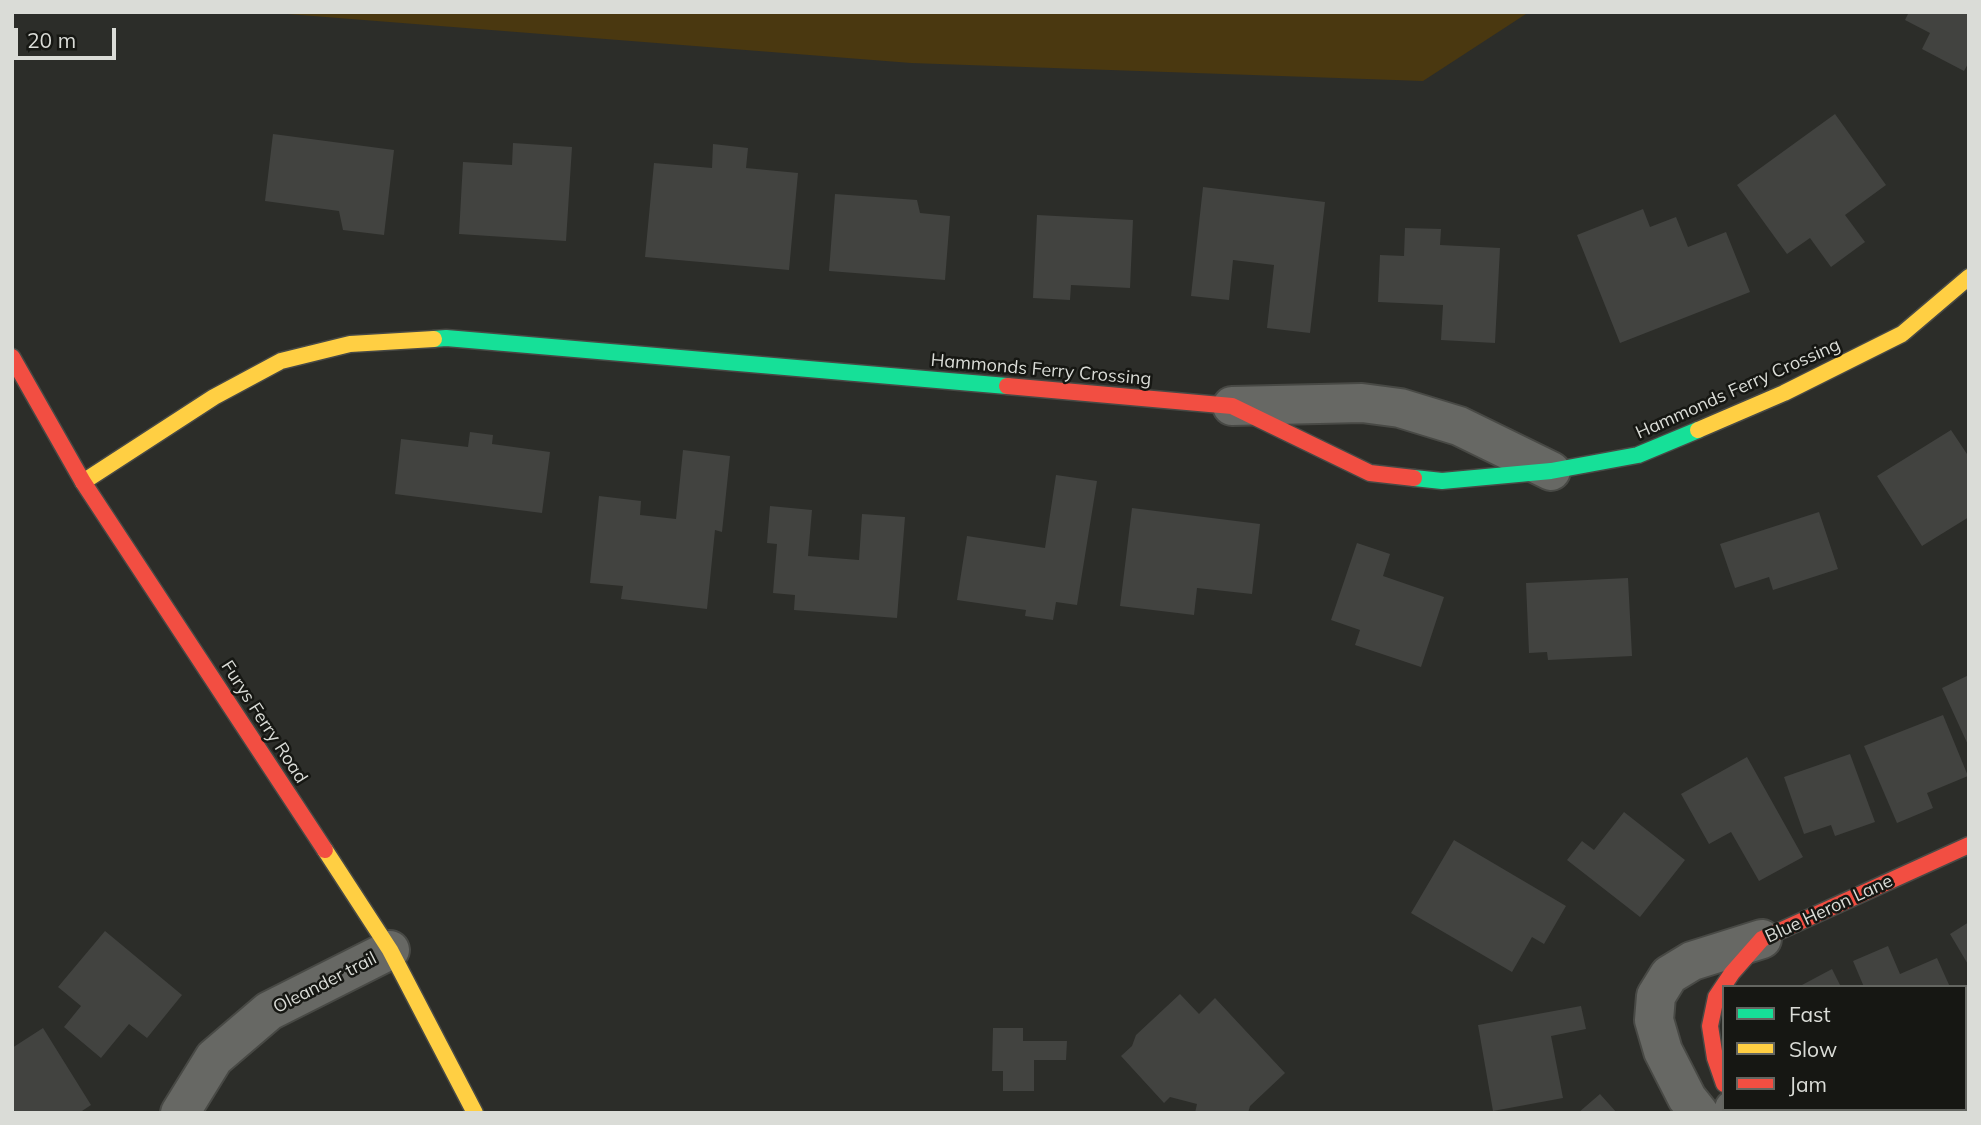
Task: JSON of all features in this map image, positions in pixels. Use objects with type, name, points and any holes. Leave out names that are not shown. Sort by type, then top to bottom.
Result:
[{"type":"street","name":"Hammonds Ferry Crossing","points":[[83,482],[214,397],[281,361],[350,344],[446,338],[1232,406],[1370,473],[1442,481],[1551,471],[1638,455],[1784,393],[1902,334],[1969,277]]},
{"type":"street","name":"Furys Ferry Road","points":[[12,358],[83,482],[390,950],[475,1113]]},
{"type":"street","points":[[1232,406],[1362,403],[1400,408],[1459,426],[1551,471]]},
{"type":"street","name":"Blue Heron Lane","points":[[1724,985],[1762,939],[1969,845]]},
{"type":"street","points":[[1699,1113],[1687,1098],[1663,1051],[1654,1020],[1656,996],[1669,975],[1692,961],[1762,939]]},
{"type":"street","name":"Oleander trail","points":[[180,1113],[214,1058],[268,1011],[390,950]]},
{"type":"street","name":"Blue Heron Lane","points":[[1722,988],[1716,997],[1710,1026],[1715,1058],[1722,1078]]},
{"type":"shaded area","points":[[262,12],[1529,12],[1423,81],[911,63]]},
{"type":"building","points":[[1909,12],[1969,12],[1969,62],[1964,71],[1922,49],[1930,33],[1905,20]]},
{"type":"building","points":[[1835,114],[1886,185],[1845,215],[1865,242],[1831,267],[1810,238],[1787,254],[1737,185]]},
{"type":"building","points":[[273,134],[394,150],[384,235],[343,230],[339,211],[265,201]]},
{"type":"building","points":[[513,143],[572,147],[566,241],[459,234],[463,162],[512,165]]},
{"type":"building","points":[[713,144],[748,148],[746,168],[798,173],[789,270],[645,257],[654,163],[712,168]]},
{"type":"building","points":[[1203,187],[1325,202],[1310,333],[1267,328],[1274,265],[1233,260],[1229,300],[1191,296]]},
{"type":"building","points":[[835,194],[917,200],[920,213],[950,216],[945,280],[829,271]]},
{"type":"building","points":[[1643,209],[1650,227],[1676,217],[1688,247],[1726,232],[1750,292],[1620,343],[1577,235]]},
{"type":"building","points":[[1037,215],[1133,220],[1130,288],[1071,285],[1070,300],[1033,298]]},
{"type":"building","points":[[1405,228],[1441,229],[1440,245],[1500,248],[1495,343],[1441,340],[1443,305],[1378,302],[1380,255],[1404,256]]},
{"type":"building","points":[[1951,430],[1969,457],[1969,517],[1922,546],[1877,476]]},
{"type":"building","points":[[470,432],[493,435],[492,444],[550,452],[542,513],[395,494],[401,439],[468,447]]},
{"type":"building","points":[[683,450],[730,456],[722,532],[715,530],[707,609],[621,599],[623,586],[590,583],[599,496],[641,501],[640,515],[676,519]]},
{"type":"building","points":[[1056,475],[1097,481],[1077,605],[1056,602],[1053,620],[1025,616],[1026,610],[957,600],[967,536],[1045,548]]},
{"type":"building","points":[[770,506],[812,510],[808,556],[859,560],[862,514],[905,517],[897,618],[794,610],[795,595],[773,593],[777,544],[767,543]]},
{"type":"building","points":[[1132,508],[1260,524],[1252,594],[1197,588],[1194,615],[1120,606]]},
{"type":"building","points":[[1819,512],[1838,569],[1773,590],[1769,577],[1735,588],[1720,544]]},
{"type":"building","points":[[1357,543],[1390,554],[1383,576],[1444,597],[1421,667],[1355,645],[1360,630],[1331,620]]},
{"type":"building","points":[[1628,578],[1632,656],[1548,660],[1547,652],[1529,653],[1526,583]]},
{"type":"building","points":[[1969,675],[1969,747],[1942,688]]},
{"type":"building","points":[[1943,715],[1968,776],[1927,793],[1933,808],[1897,823],[1864,746]]},
{"type":"building","points":[[1850,754],[1875,822],[1835,836],[1831,825],[1804,834],[1784,777]]},
{"type":"building","points":[[1747,757],[1803,857],[1759,881],[1731,832],[1709,844],[1681,794]]},
{"type":"building","points":[[1624,812],[1685,860],[1640,917],[1567,860],[1582,841],[1594,850]]},
{"type":"building","points":[[1454,840],[1566,906],[1544,944],[1532,937],[1512,972],[1411,913]]},
{"type":"building","points":[[1969,922],[1969,966],[1950,934]]},
{"type":"building","points":[[105,931],[182,995],[147,1038],[129,1024],[101,1058],[64,1027],[81,1006],[58,987]]},
{"type":"building","points":[[1888,946],[1900,974],[1937,958],[1949,985],[1863,985],[1853,961]]},
{"type":"building","points":[[1832,969],[1840,985],[1802,985]]},
{"type":"building","points":[[1180,994],[1199,1014],[1215,998],[1285,1073],[1250,1106],[1248,1113],[1195,1113],[1197,1104],[1170,1097],[1164,1103],[1121,1056],[1132,1046],[1136,1035]]},
{"type":"building","points":[[1581,1006],[1586,1029],[1551,1036],[1563,1098],[1493,1111],[1478,1025]]},
{"type":"building","points":[[43,1028],[91,1105],[79,1113],[12,1113],[12,1048]]},
{"type":"building","points":[[993,1028],[1023,1028],[1023,1041],[1067,1041],[1066,1060],[1034,1060],[1034,1091],[1003,1091],[1003,1071],[992,1071]]},
{"type":"building","points":[[1600,1094],[1617,1113],[1578,1113]]},
{"type":"traffic: fast","points":[[434,339],[1007,386]]},
{"type":"traffic: fast","points":[[1414,478],[1442,481],[1551,471],[1638,455],[1698,430]]},
{"type":"traffic: slow","points":[[1698,430],[1784,393],[1902,334],[1969,277]]},
{"type":"traffic: slow","points":[[83,482],[214,397],[281,361],[350,344],[434,339]]},
{"type":"traffic: slow","points":[[325,850],[390,950],[475,1113]]},
{"type":"traffic: jam","points":[[12,357],[83,482],[325,850]]},
{"type":"traffic: jam","points":[[1007,386],[1232,406],[1370,473],[1414,478]]},
{"type":"traffic: jam","points":[[1724,985],[1762,939],[1969,845]]},
{"type":"traffic: jam","points":[[1722,988],[1716,997],[1710,1026],[1715,1058],[1722,1078]]}]
